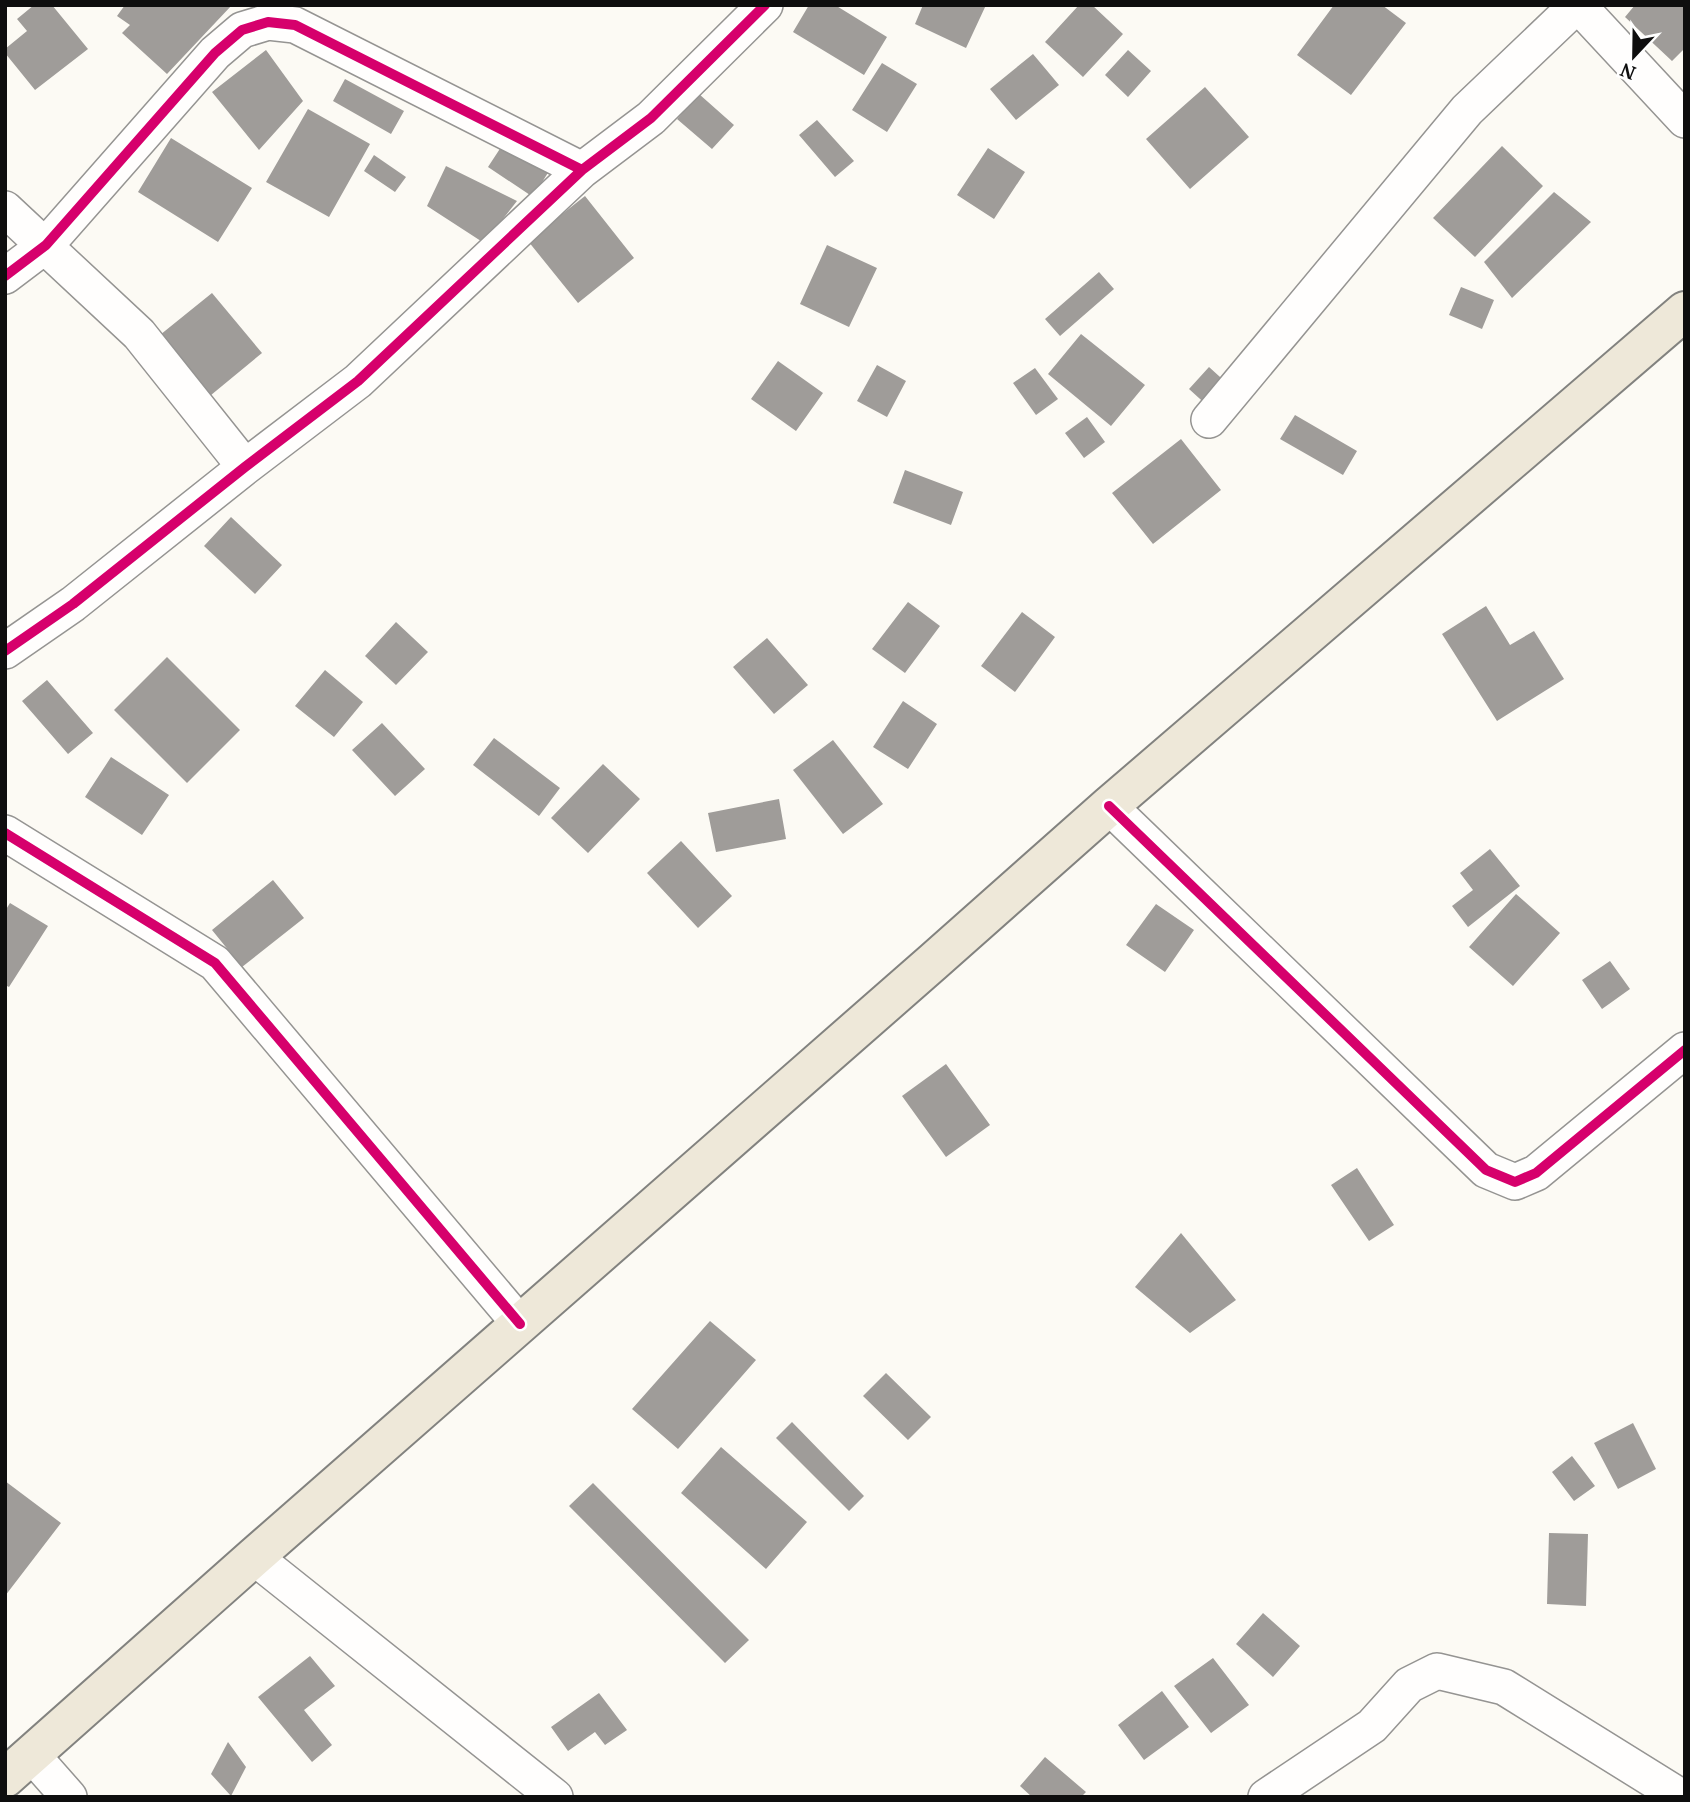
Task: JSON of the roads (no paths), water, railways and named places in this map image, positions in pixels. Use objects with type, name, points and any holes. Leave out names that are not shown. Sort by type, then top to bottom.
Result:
[{"type":"main road","points":[[18,1766],[1108,806],[1685,311]]},
{"type":"street","points":[[5,651],[73,604],[358,381],[582,170],[651,118],[765,5]]},
{"type":"street","points":[[1209,420],[1467,110],[1578,5],[1685,120]]},
{"type":"street","points":[[5,276],[46,245],[215,54],[242,30],[268,22],[295,25],[582,170]]},
{"type":"street","points":[[5,209],[139,334],[245,467]]},
{"type":"street","points":[[1108,806],[1486,1170],[1515,1182],[1536,1173],[1685,1050]]},
{"type":"street","points":[[5,833],[215,963],[520,1324]]},
{"type":"street","points":[[254,1557],[555,1797]]},
{"type":"street","points":[[1266,1797],[1372,1726],[1409,1685],[1437,1671],[1504,1687],[1681,1797]]},
{"type":"street","points":[[18,1766],[69,1797]]}]
